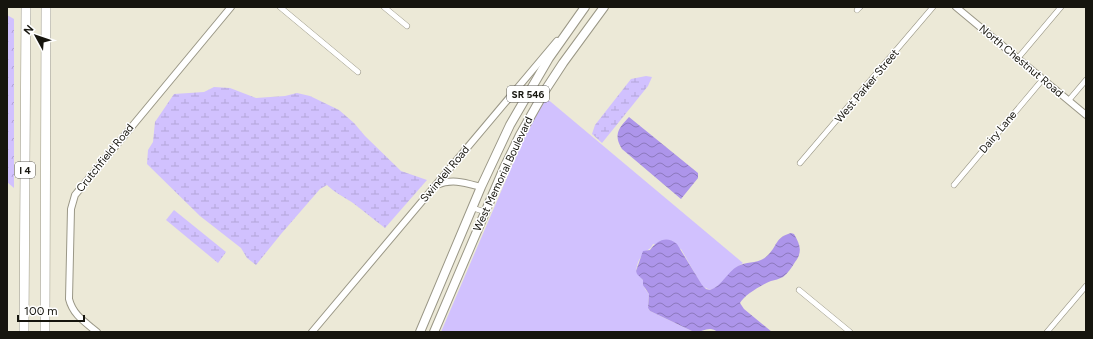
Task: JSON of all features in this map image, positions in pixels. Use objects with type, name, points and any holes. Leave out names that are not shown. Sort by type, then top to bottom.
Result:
[{"type":"highway","name":"I 4","points":[[24,332],[26,7]]},
{"type":"highway","name":"I 4","points":[[45,332],[46,7]]},
{"type":"main road","name":"West Memorial Boulevard","points":[[422,331],[500,145],[549,58],[585,7]]},
{"type":"main road","name":"West Memorial Boulevard","points":[[434,332],[504,168],[520,135],[546,89],[572,49],[604,7]]},
{"type":"main road","points":[[482,187],[488,185],[504,168]]},
{"type":"street","name":"Crutchfield Road","points":[[97,332],[78,317],[71,306],[69,299],[71,209],[75,195],[231,7]]},
{"type":"street","points":[[280,7],[358,72]]},
{"type":"street","points":[[384,7],[407,26]]},
{"type":"street","name":"West Parker Street","points":[[800,163],[933,7]]},
{"type":"street","name":"North Chestnut Road","points":[[956,7],[1086,115]]},
{"type":"street","points":[[1018,58],[1061,7]]},
{"type":"street","name":"Swindell Road","points":[[312,332],[578,17]]},
{"type":"street","name":"Dairy Lane","points":[[954,185],[1043,79]]},
{"type":"street","points":[[1069,100],[1086,80]]},
{"type":"street","points":[[450,168],[450,176],[457,181]]},
{"type":"street","points":[[435,186],[444,182],[457,181],[482,187]]},
{"type":"street","points":[[473,208],[485,212]]},
{"type":"street","points":[[1047,332],[1086,286]]},
{"type":"street","points":[[799,290],[850,332]]},
{"type":"green space","points":[[7,15],[14,19],[14,188],[7,182]]},
{"type":"green space","points":[[646,76],[652,77],[648,86],[602,143],[592,134],[595,125],[631,79]]},
{"type":"green space","points":[[214,87],[230,88],[256,98],[285,96],[297,93],[310,96],[339,110],[354,123],[365,136],[401,171],[427,180],[385,228],[327,185],[320,189],[256,265],[247,258],[241,248],[200,216],[147,164],[148,150],[153,142],[155,122],[174,94],[204,92]]},
{"type":"green space","points":[[545,97],[743,263],[719,285],[710,290],[702,286],[681,249],[653,244],[641,257],[636,271],[643,280],[645,289],[649,294],[648,308],[650,311],[694,332],[441,332],[526,133]]},
{"type":"green space","points":[[174,210],[226,252],[218,263],[166,220]]},
{"type":"water","points":[[629,117],[698,173],[698,178],[681,199],[622,149],[619,144],[618,132]]},
{"type":"water","points":[[791,233],[794,234],[798,241],[800,251],[798,258],[787,274],[749,293],[740,303],[744,309],[772,332],[718,332],[709,329],[694,332],[650,311],[648,308],[649,294],[643,285],[643,280],[636,271],[643,251],[650,250],[662,240],[673,241],[677,244],[702,285],[706,289],[710,290],[718,285],[741,264],[764,259],[782,237]]}]
